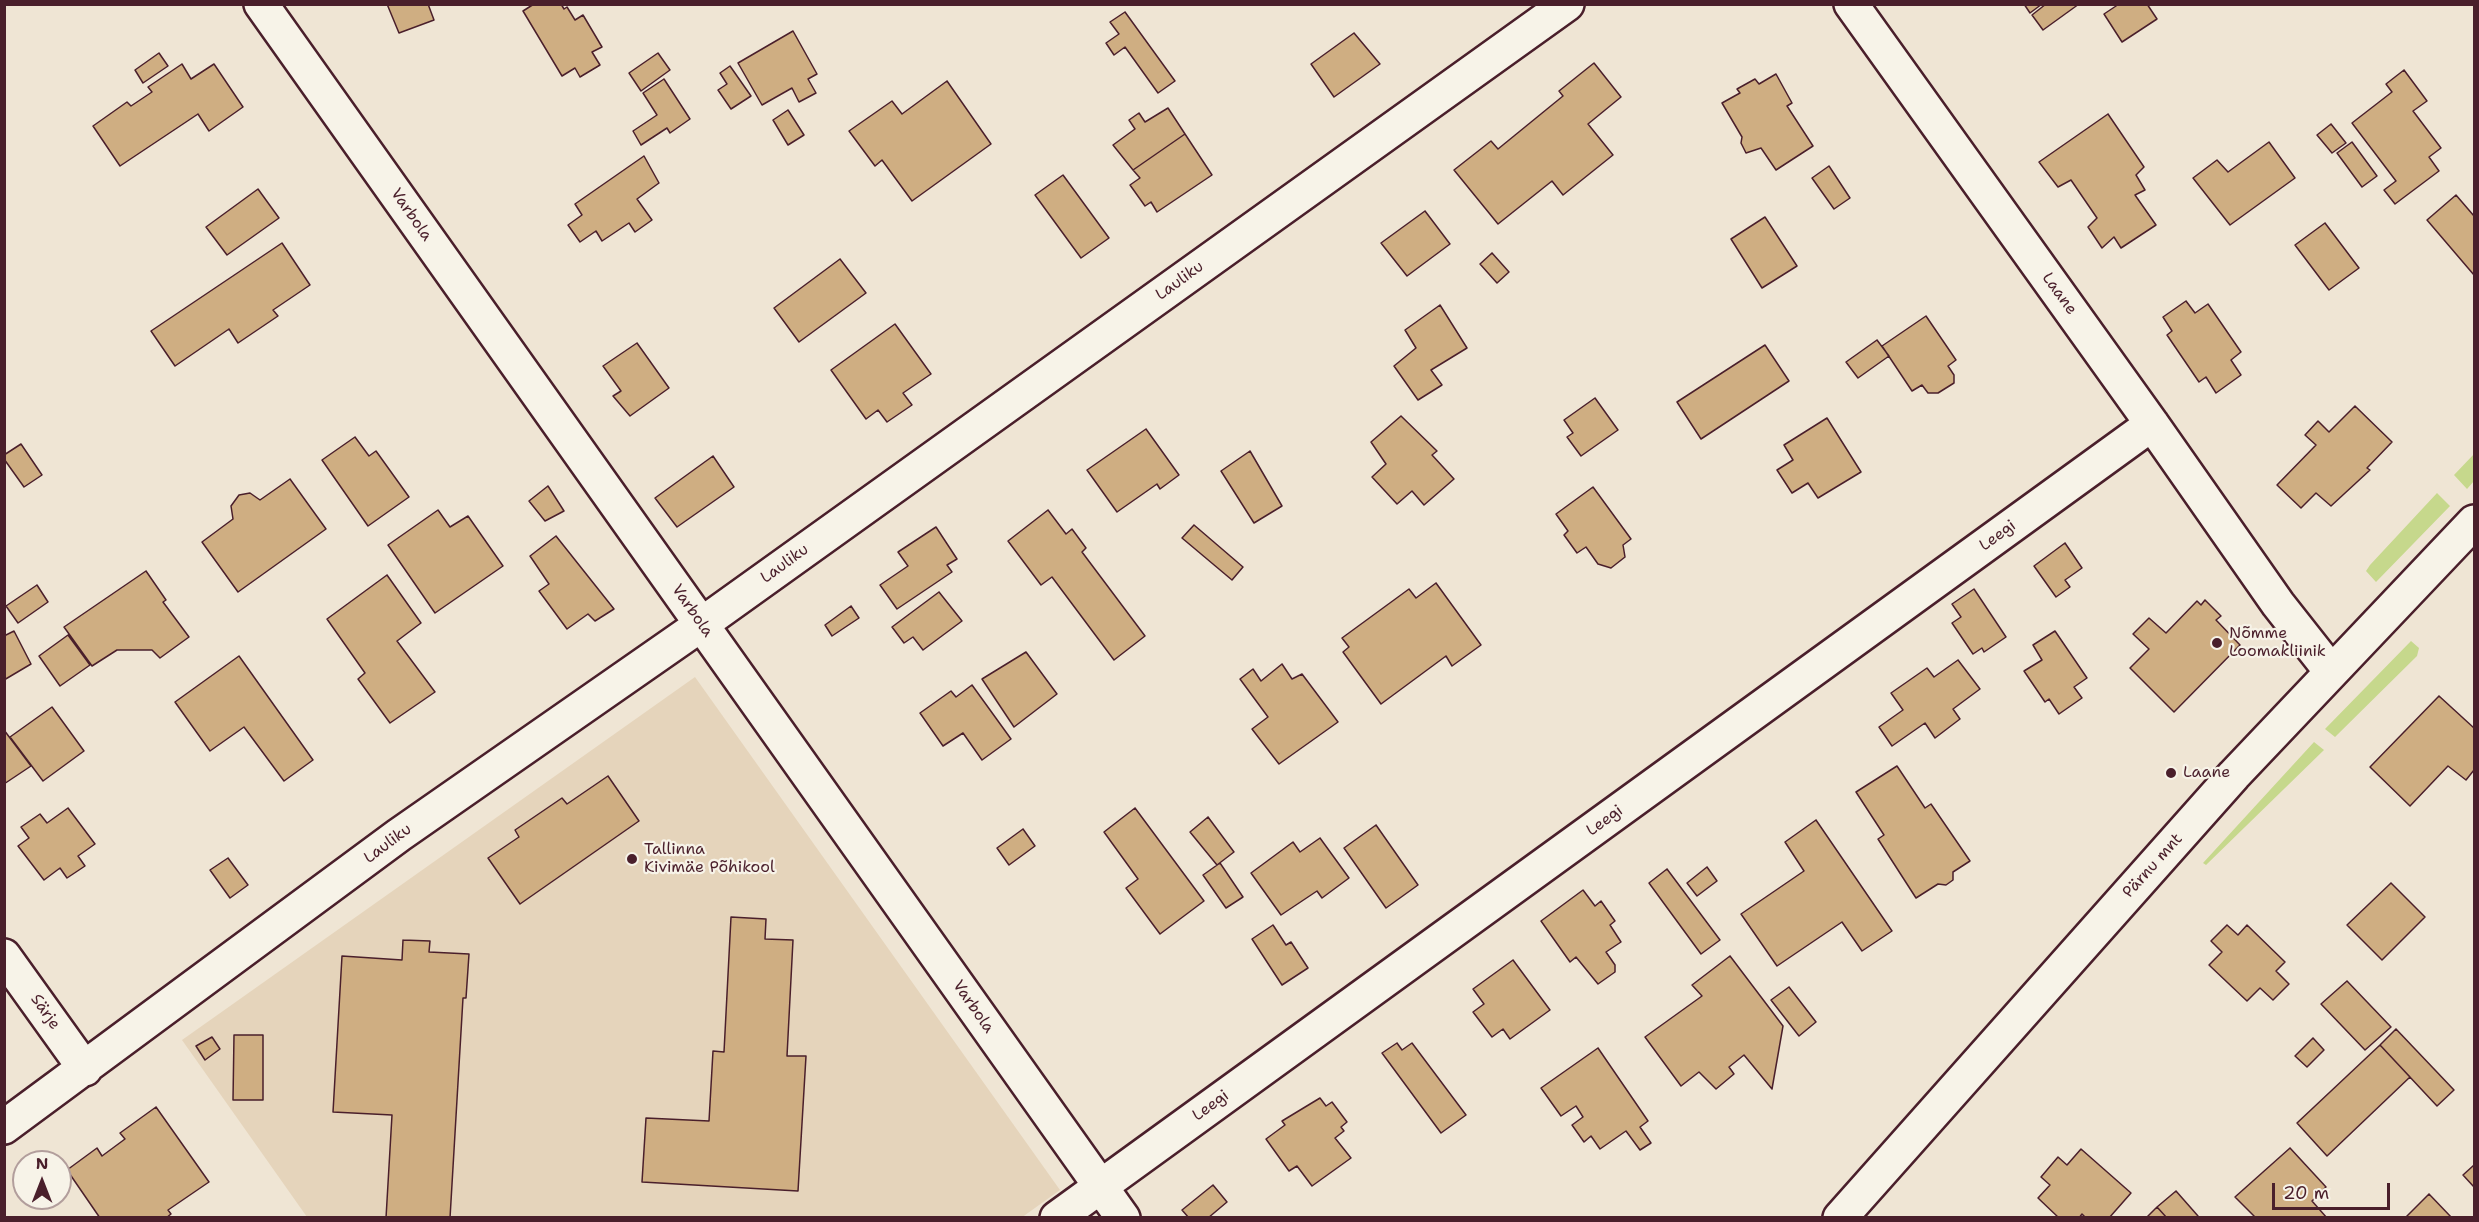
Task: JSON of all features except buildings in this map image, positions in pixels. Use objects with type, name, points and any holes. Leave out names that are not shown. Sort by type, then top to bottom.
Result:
[{"type":"street","name":"Varbola","points":[[261,4],[1123,1218]]},
{"type":"street","name":"Lauliku","points":[[4,1127],[399,835],[702,624],[1568,4]]},
{"type":"street","name":"Laane","points":[[1851,4],[2152,423],[2278,604],[2330,670]]},
{"type":"street","name":"Leegi","points":[[1057,1218],[2152,423]]},
{"type":"street","name":"Pärnu mnt","points":[[1840,1218],[2234,775],[2330,670],[2475,522]]},
{"type":"street","name":"Särje","points":[[4,956],[85,1069]]},
{"type":"shaded area","name":"Tallinna Kivimäe Põhikool","points":[[695,677],[1060,1190],[1021,1218],[307,1217],[182,1040]]},
{"type":"green space","points":[[2474,454],[2474,481],[2467,489],[2454,475]]},
{"type":"green space","points":[[2437,493],[2450,506],[2376,582],[2366,571],[2370,565]]},
{"type":"green space","points":[[2411,641],[2419,648],[2417,656],[2335,737],[2325,729]]},
{"type":"green space","points":[[2314,742],[2324,750],[2206,865],[2203,863]]},
{"type":"place","name":"Nõmme Loomakliinik","points":[[2217,643]]},
{"type":"place","name":"Laane","points":[[2171,773]]},
{"type":"place","name":"Tallinna Kivimäe Põhikool","points":[[632,859]]}]
